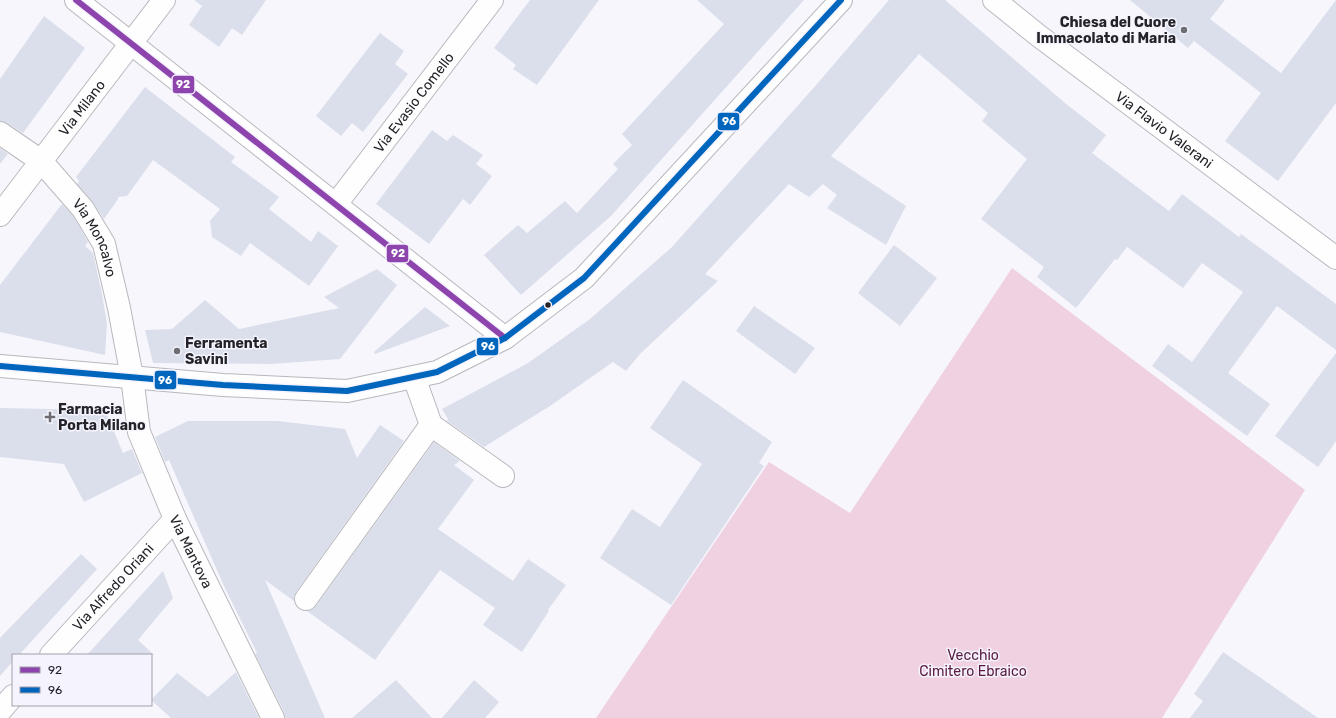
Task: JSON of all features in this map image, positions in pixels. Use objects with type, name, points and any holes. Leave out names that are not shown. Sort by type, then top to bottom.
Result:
[{"type":"street","points":[[76,0],[506,338]]},
{"type":"street","name":"Via Milano","points":[[0,215],[164,0]]},
{"type":"street","name":"Via Evasio Comello","points":[[336,204],[492,0]]},
{"type":"street","points":[[0,366],[223,385],[348,391],[437,372],[506,338],[584,278],[841,0]]},
{"type":"street","name":"Via Flavio Valerani","points":[[994,0],[1045,40],[1336,258]]},
{"type":"street","name":"Via Moncalvo","points":[[0,133],[41,161],[83,209],[104,244],[119,308],[132,378]]},
{"type":"street","points":[[414,377],[431,425],[503,476]]},
{"type":"street","name":"Via Mantova","points":[[132,378],[139,432],[176,519],[273,718]]},
{"type":"street","points":[[306,599],[431,425]]},
{"type":"street","name":"Via Alfredo Oriani","points":[[52,654],[176,519]]},
{"type":"street","points":[[0,711],[12,697]]},
{"type":"green space","name":"Vecchio Cimitero Ebraico","points":[[1012,268],[1305,490],[1162,718],[596,718],[769,462],[850,513]]},
{"type":"building","points":[[194,0],[266,0],[242,35],[232,28],[219,47],[189,25],[202,6]]},
{"type":"building","points":[[530,0],[599,0],[537,85],[513,69],[516,65],[494,48]]},
{"type":"building","points":[[697,0],[804,0],[611,216],[521,295],[484,255],[518,225],[527,233],[565,201],[577,213],[618,169],[613,164],[632,145],[622,134],[724,24]]},
{"type":"building","points":[[889,0],[945,0],[1065,103],[1106,135],[1092,153],[1169,211],[1182,194],[1239,237],[1241,234],[1336,304],[1336,350],[1277,306],[1228,373],[1270,404],[1247,436],[1152,366],[1168,344],[1192,362],[1243,292],[1202,263],[1183,288],[1127,247],[1117,260],[1115,259],[1076,308],[1037,277],[1044,267],[981,219],[1027,159],[982,121],[988,113],[919,54],[831,156],[906,206],[886,245],[827,208],[837,195],[823,184],[809,197],[789,184],[705,274],[718,281],[640,354],[626,371],[613,362],[550,406],[484,447],[447,421],[448,419],[442,409],[528,363],[590,319],[672,247],[817,84]]},
{"type":"building","points":[[1130,0],[1225,0],[1210,19],[1281,73],[1336,0],[1336,103],[1278,181],[1225,141],[1261,93],[1194,41],[1188,48]]},
{"type":"building","points":[[44,16],[85,48],[23,133],[7,123],[0,121],[0,79]]},
{"type":"building","points":[[380,33],[404,51],[395,64],[408,74],[363,132],[352,123],[341,136],[316,116]]},
{"type":"building","points":[[145,87],[235,157],[231,162],[279,197],[269,209],[311,242],[318,231],[338,246],[309,286],[250,243],[241,256],[212,237],[210,221],[220,209],[153,160],[127,196],[118,197],[104,219],[92,201],[77,184],[79,181],[76,177]]},
{"type":"building","points":[[432,130],[447,141],[453,135],[483,155],[476,164],[492,176],[470,205],[463,199],[429,244],[376,204]]},
{"type":"building","points":[[0,148],[8,154],[0,164]]},
{"type":"building","points":[[62,204],[73,216],[88,242],[85,246],[93,253],[107,324],[105,355],[0,332],[0,285]]},
{"type":"building","points":[[894,245],[937,278],[900,326],[858,293]]},
{"type":"building","points":[[377,269],[397,285],[340,359],[271,364],[153,363],[145,330],[172,329],[205,300],[239,329],[339,308],[324,297]]},
{"type":"building","points":[[754,306],[815,348],[795,374],[736,331]]},
{"type":"building","points":[[425,307],[450,326],[375,354],[374,352]]},
{"type":"building","points":[[1336,353],[1336,441],[1318,467],[1275,436]]},
{"type":"building","points":[[683,380],[772,442],[759,463],[764,466],[671,605],[600,558],[632,509],[660,527],[702,464],[650,428]]},
{"type":"building","points":[[0,408],[105,410],[123,453],[132,449],[142,473],[84,502],[64,464],[0,457]]},
{"type":"building","points":[[188,421],[278,421],[345,429],[357,458],[380,425],[404,441],[296,592],[294,601],[265,580],[325,718],[285,718],[284,712],[255,654],[257,653],[223,584],[169,460],[165,462],[155,437]]},
{"type":"building","points":[[434,442],[460,461],[454,465],[474,480],[438,529],[513,581],[528,559],[566,585],[548,610],[549,611],[522,652],[483,625],[495,608],[440,570],[375,660],[307,611],[316,606]]},
{"type":"building","points":[[81,554],[97,569],[20,654],[12,654],[12,662],[0,676],[0,638]]},
{"type":"building","points":[[163,571],[173,598],[138,640],[154,655],[88,654]]},
{"type":"building","points":[[1223,652],[1318,718],[1190,718],[1203,701],[1194,694]]},
{"type":"building","points":[[236,672],[259,718],[171,718],[152,701],[152,699],[177,673],[208,697]]},
{"type":"building","points":[[396,680],[432,718],[352,718]]},
{"type":"building","points":[[474,680],[499,702],[485,718],[442,718]]},
{"type":"transit line","name":"92","points":[[76,0],[505,338]]},
{"type":"transit line","name":"96","points":[[0,366],[223,385],[347,391],[437,372],[505,338],[584,278],[841,0]]},
{"type":"place","name":"Chiesa del Cuore Immacolato di Maria","points":[[1184,30]]},
{"type":"place","name":"Ferramenta Savini","points":[[177,351]]},
{"type":"place","name":"Farmacia Porta Milano","points":[[50,417]]}]
